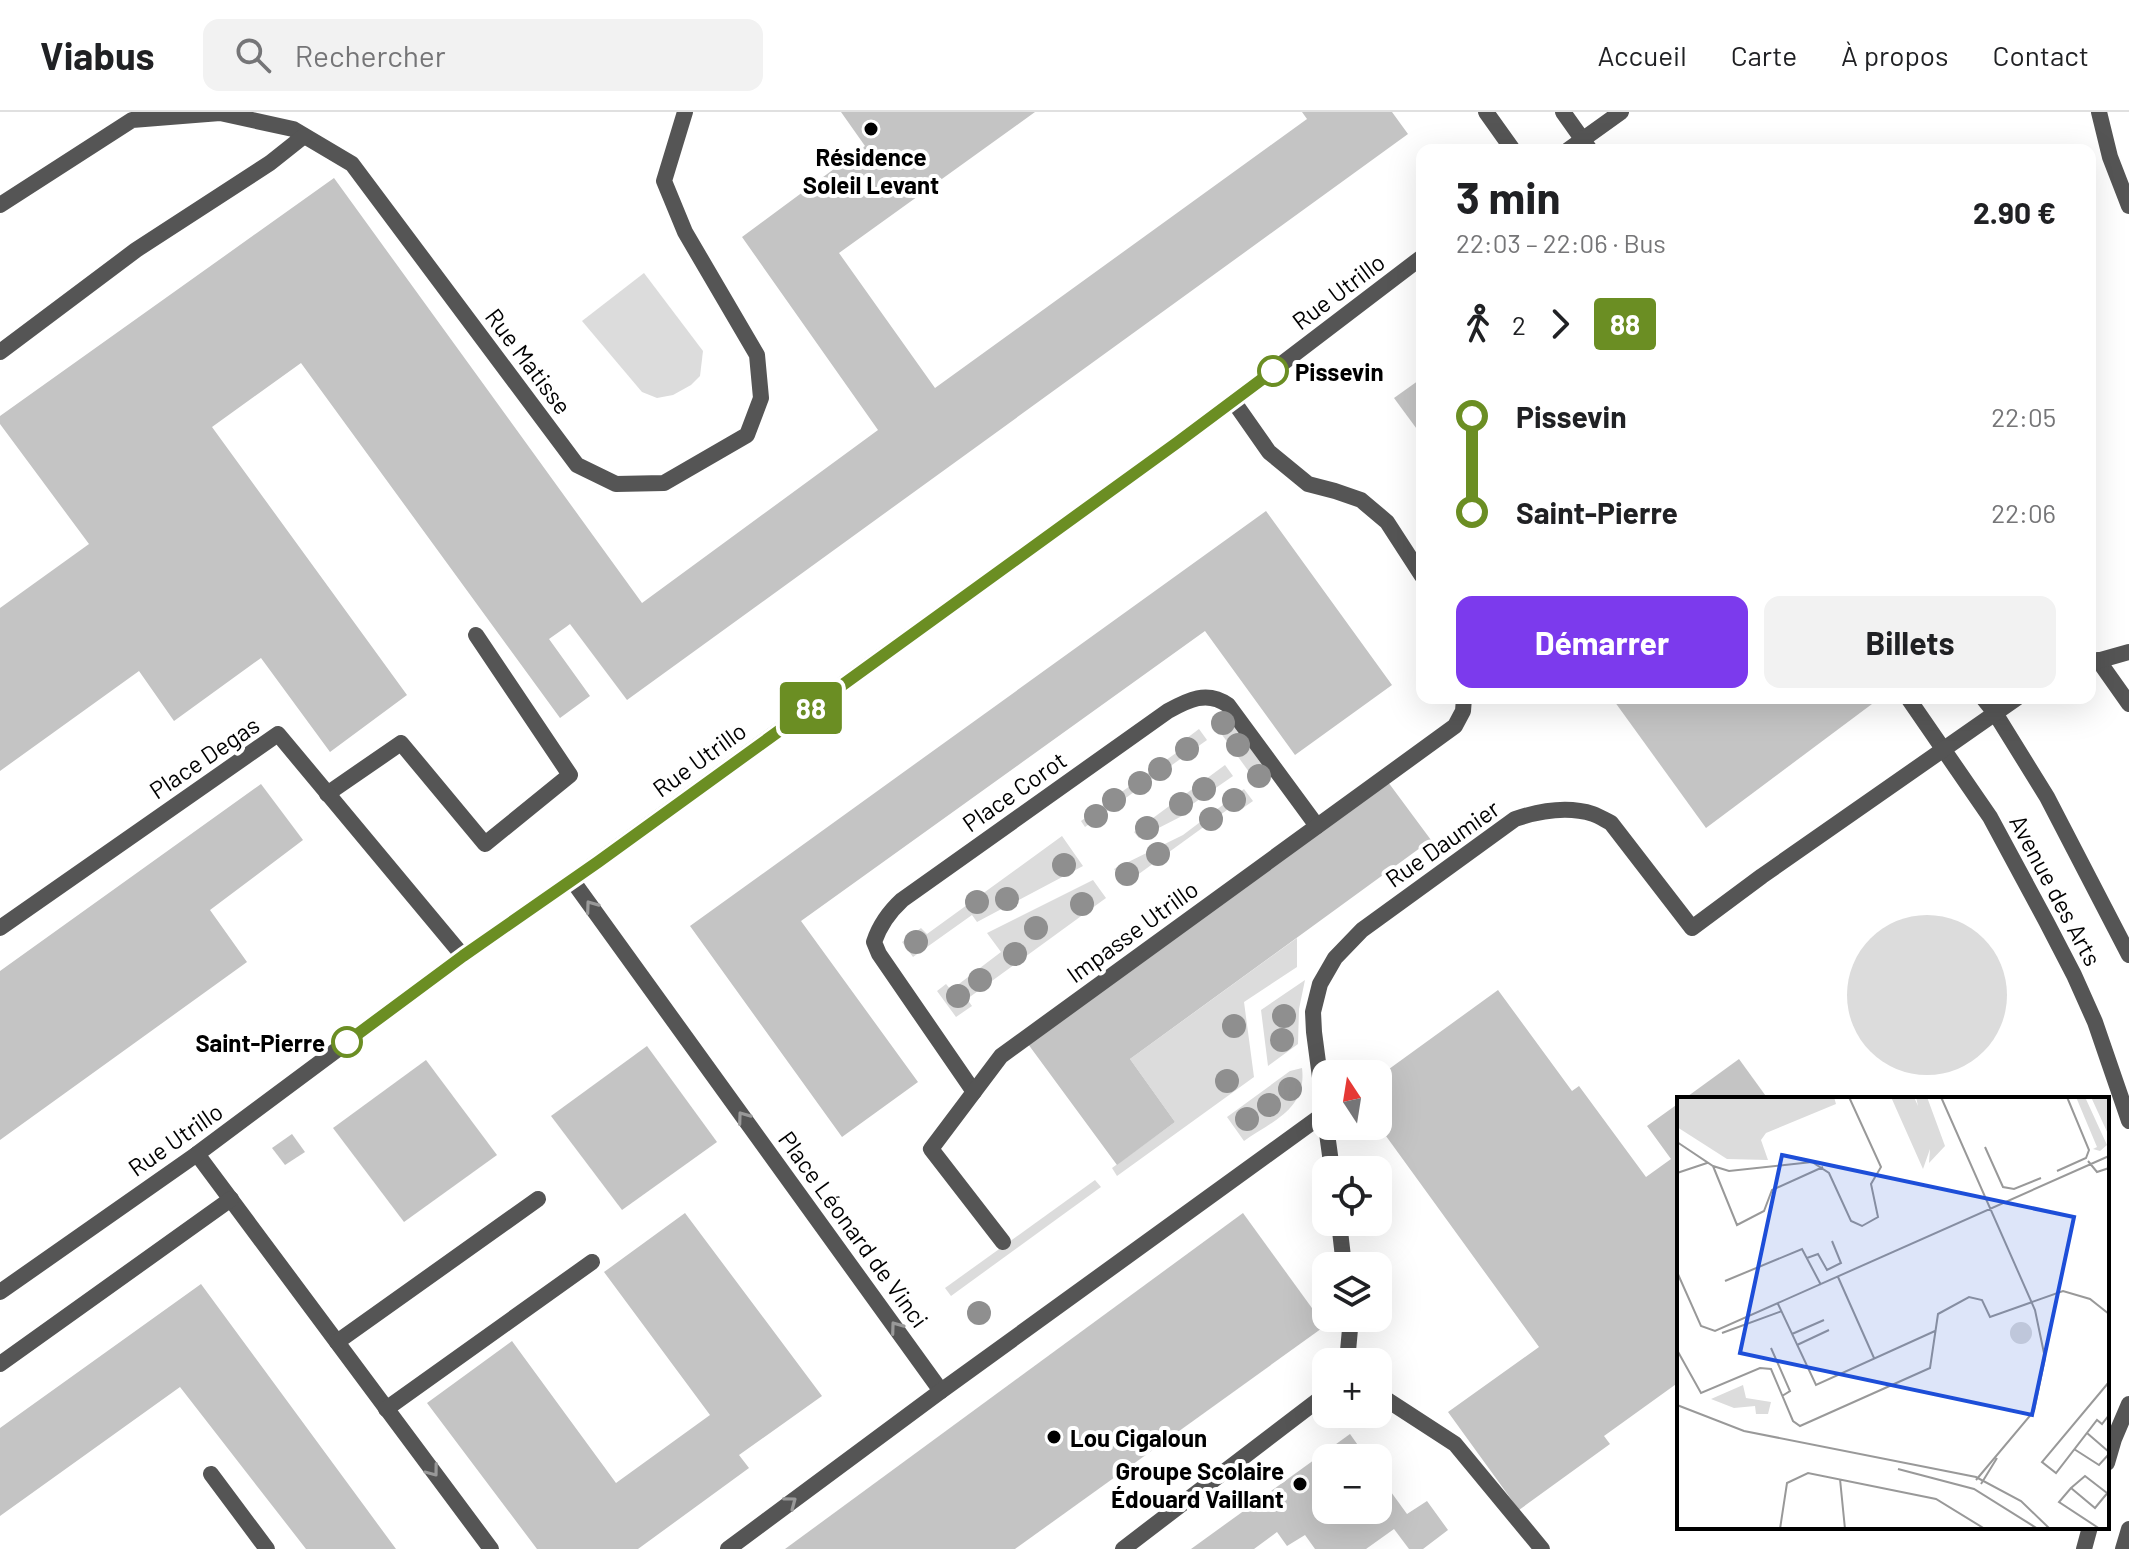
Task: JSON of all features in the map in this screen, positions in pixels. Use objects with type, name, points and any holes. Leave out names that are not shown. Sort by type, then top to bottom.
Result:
[{"type":"street","name":"Rue Matisse","points":[[0,205],[132,120],[220,113],[293,129],[352,164],[577,465],[616,484],[664,483],[747,435],[761,398],[757,355],[685,232],[664,181],[685,112]]},
{"type":"street","points":[[1486,112],[1509,144]]},
{"type":"street","points":[[1563,112],[1586,144]]},
{"type":"street","points":[[1588,144],[1621,112]]},
{"type":"street","points":[[2099,112],[2110,157],[2129,206]]},
{"type":"street","points":[[0,352],[136,250],[270,163],[304,136]]},
{"type":"street","name":"Rue Utrillo","points":[[0,1292],[197,1154],[463,956],[1234,402],[1416,262]]},
{"type":"street","points":[[1234,402],[1269,452],[1308,484],[1361,500],[1387,522],[1416,567]]},
{"type":"street","points":[[327,794],[401,743],[485,844],[570,775],[476,635]]},
{"type":"street","points":[[2096,661],[2129,652]]},
{"type":"street","points":[[2096,664],[2129,704]]},
{"type":"street","name":"Place Corot","points":[[974,1092],[879,954],[874,942],[889,912],[902,900],[1168,711],[1196,697],[1218,698],[1228,705],[1317,826]]},
{"type":"street","name":"Impasse Utrillo","points":[[1003,1242],[931,1149],[1001,1056],[1455,726],[1464,704]]},
{"type":"street","name":"Avenue des Arts","points":[[1912,704],[1990,817],[2074,975],[2095,1022],[2129,1121]]},
{"type":"street","points":[[1988,704],[2047,797],[2129,955]]},
{"type":"street","points":[[1942,750],[2008,704]]},
{"type":"street","name":"Place Degas","points":[[0,928],[278,734],[463,956]]},
{"type":"street","name":"Rue Daumier","points":[[1318,1060],[1313,1012],[1320,984],[1335,958],[1362,930],[1515,819],[1536,812],[1564,810],[1593,814],[1611,823],[1692,928],[1942,750]]},
{"type":"street","name":"Place Léonard de Vinci","points":[[572,880],[941,1391]]},
{"type":"street","points":[[728,1549],[941,1391],[1312,1131]]},
{"type":"street","points":[[197,1154],[491,1549]]},
{"type":"street","points":[[0,1364],[231,1199]]},
{"type":"street","points":[[337,1342],[538,1199]]},
{"type":"street","points":[[386,1409],[592,1262]]},
{"type":"street","points":[[1392,1403],[1455,1444],[1542,1549]]},
{"type":"street","points":[[2109,1456],[2129,1404]]},
{"type":"street","points":[[1123,1549],[1312,1405]]},
{"type":"street","points":[[211,1474],[267,1549]]},
{"type":"street","points":[[2084,1549],[2089,1529]]},
{"type":"street","points":[[2123,1549],[2129,1529]]},
{"type":"shaded area","points":[[644,273],[703,351],[700,376],[673,395],[657,398],[642,392],[582,321]]},
{"type":"shaded area","points":[[1222,713],[1229,718],[1269,775],[1271,780],[1260,787],[1212,721]]},
{"type":"shaded area","points":[[1199,729],[1207,740],[1085,827],[1081,821],[1190,743],[1187,738]]},
{"type":"shaded area","points":[[1225,765],[1233,776],[1184,810],[1186,814],[1139,838],[1134,832]]},
{"type":"shaded area","points":[[1244,789],[1253,801],[1243,808],[1238,802],[1125,884],[1114,869],[1183,835]]},
{"type":"shaded area","points":[[1062,836],[1083,866],[977,922],[972,915],[913,957],[902,942],[921,928],[927,934]]},
{"type":"shaded area","points":[[1093,880],[1106,898],[967,999],[972,1006],[956,1017],[937,991],[946,984],[951,990],[1001,952],[987,933]]},
{"type":"shaded area","points":[[1927,915],[1958,921],[1984,938],[2001,964],[2007,995],[2001,1026],[1984,1052],[1958,1069],[1927,1075],[1896,1069],[1870,1052],[1853,1026],[1847,995],[1853,964],[1870,938],[1896,921]]},
{"type":"shaded area","points":[[1297,938],[1297,967],[1244,1002],[1254,1077],[1117,1176],[1112,1168],[1175,1122],[1130,1059]]},
{"type":"shaded area","points":[[1305,980],[1299,1009],[1298,1044],[1268,1066],[1261,1010]]},
{"type":"shaded area","points":[[1302,1068],[1302,1082],[1294,1104],[1244,1141],[1227,1117],[1290,1071]]},
{"type":"shaded area","points":[[1095,1180],[1101,1187],[951,1296],[945,1288]]},
{"type":"building","points":[[841,112],[1035,112],[839,253],[935,388],[1307,119],[1302,112],[1392,112],[1408,134],[627,700],[570,624],[549,639],[590,696],[560,718],[301,363],[212,427],[407,695],[330,752],[261,658],[174,721],[139,671],[0,771],[0,608],[89,544],[0,424],[0,416],[334,178],[642,603],[878,430],[742,237],[865,146]]},
{"type":"building","points":[[1416,382],[1416,428],[1394,398]]},
{"type":"building","points":[[1266,511],[1392,685],[1295,755],[1205,631],[801,921],[918,1082],[842,1137],[690,926]]},
{"type":"building","points":[[1616,704],[1872,704],[1706,828]]},
{"type":"building","points":[[1388,782],[1431,840],[1130,1059],[1175,1122],[1117,1165],[1028,1044]]},
{"type":"building","points":[[261,784],[303,840],[210,910],[247,962],[0,1140],[0,971]]},
{"type":"building","points":[[1498,990],[1572,1091],[1579,1086],[1646,1177],[1671,1159],[1647,1126],[1677,1104],[1677,1383],[1604,1436],[1610,1444],[1519,1510],[1448,1412],[1539,1347],[1389,1140],[1392,1140],[1392,1067]]},
{"type":"building","points":[[647,1046],[717,1142],[622,1210],[551,1116]]},
{"type":"building","points":[[1739,1059],[1767,1097],[1687,1097]]},
{"type":"building","points":[[426,1060],[497,1155],[404,1222],[333,1128]]},
{"type":"building","points":[[292,1134],[305,1152],[285,1165],[272,1148]]},
{"type":"building","points":[[685,1213],[822,1396],[739,1455],[749,1468],[638,1549],[537,1549],[427,1403],[512,1341],[616,1483],[710,1415],[604,1272]]},
{"type":"building","name":"Lou Cigaloun","points":[[1243,1213],[1312,1308],[1312,1332],[1317,1332],[1015,1549],[785,1549]]},
{"type":"building","points":[[201,1284],[396,1549],[306,1549],[180,1387],[0,1516],[0,1428]]},
{"type":"building","points":[[1350,1434],[1357,1444],[1336,1444]]},
{"type":"building","points":[[1312,1461],[1312,1524],[1392,1524],[1392,1493],[1407,1514],[1427,1501],[1448,1530],[1423,1549],[1409,1549],[1394,1529],[1366,1549],[1315,1549],[1305,1535],[1287,1546],[1277,1532],[1254,1549],[1191,1549]]},
{"type":"bus line","name":"88","points":[[347,1042],[1273,371]]},
{"type":"place","name":"Résidence Soleil Levant","points":[[871,129]]},
{"type":"place","name":"Pissevin","points":[[1273,371]]},
{"type":"place","name":"Saint-Pierre","points":[[347,1042]]},
{"type":"place","name":"Lou Cigaloun","points":[[1054,1437]]},
{"type":"place","name":"Groupe Scolaire Édouard Vaillant","points":[[1300,1484]]}]
